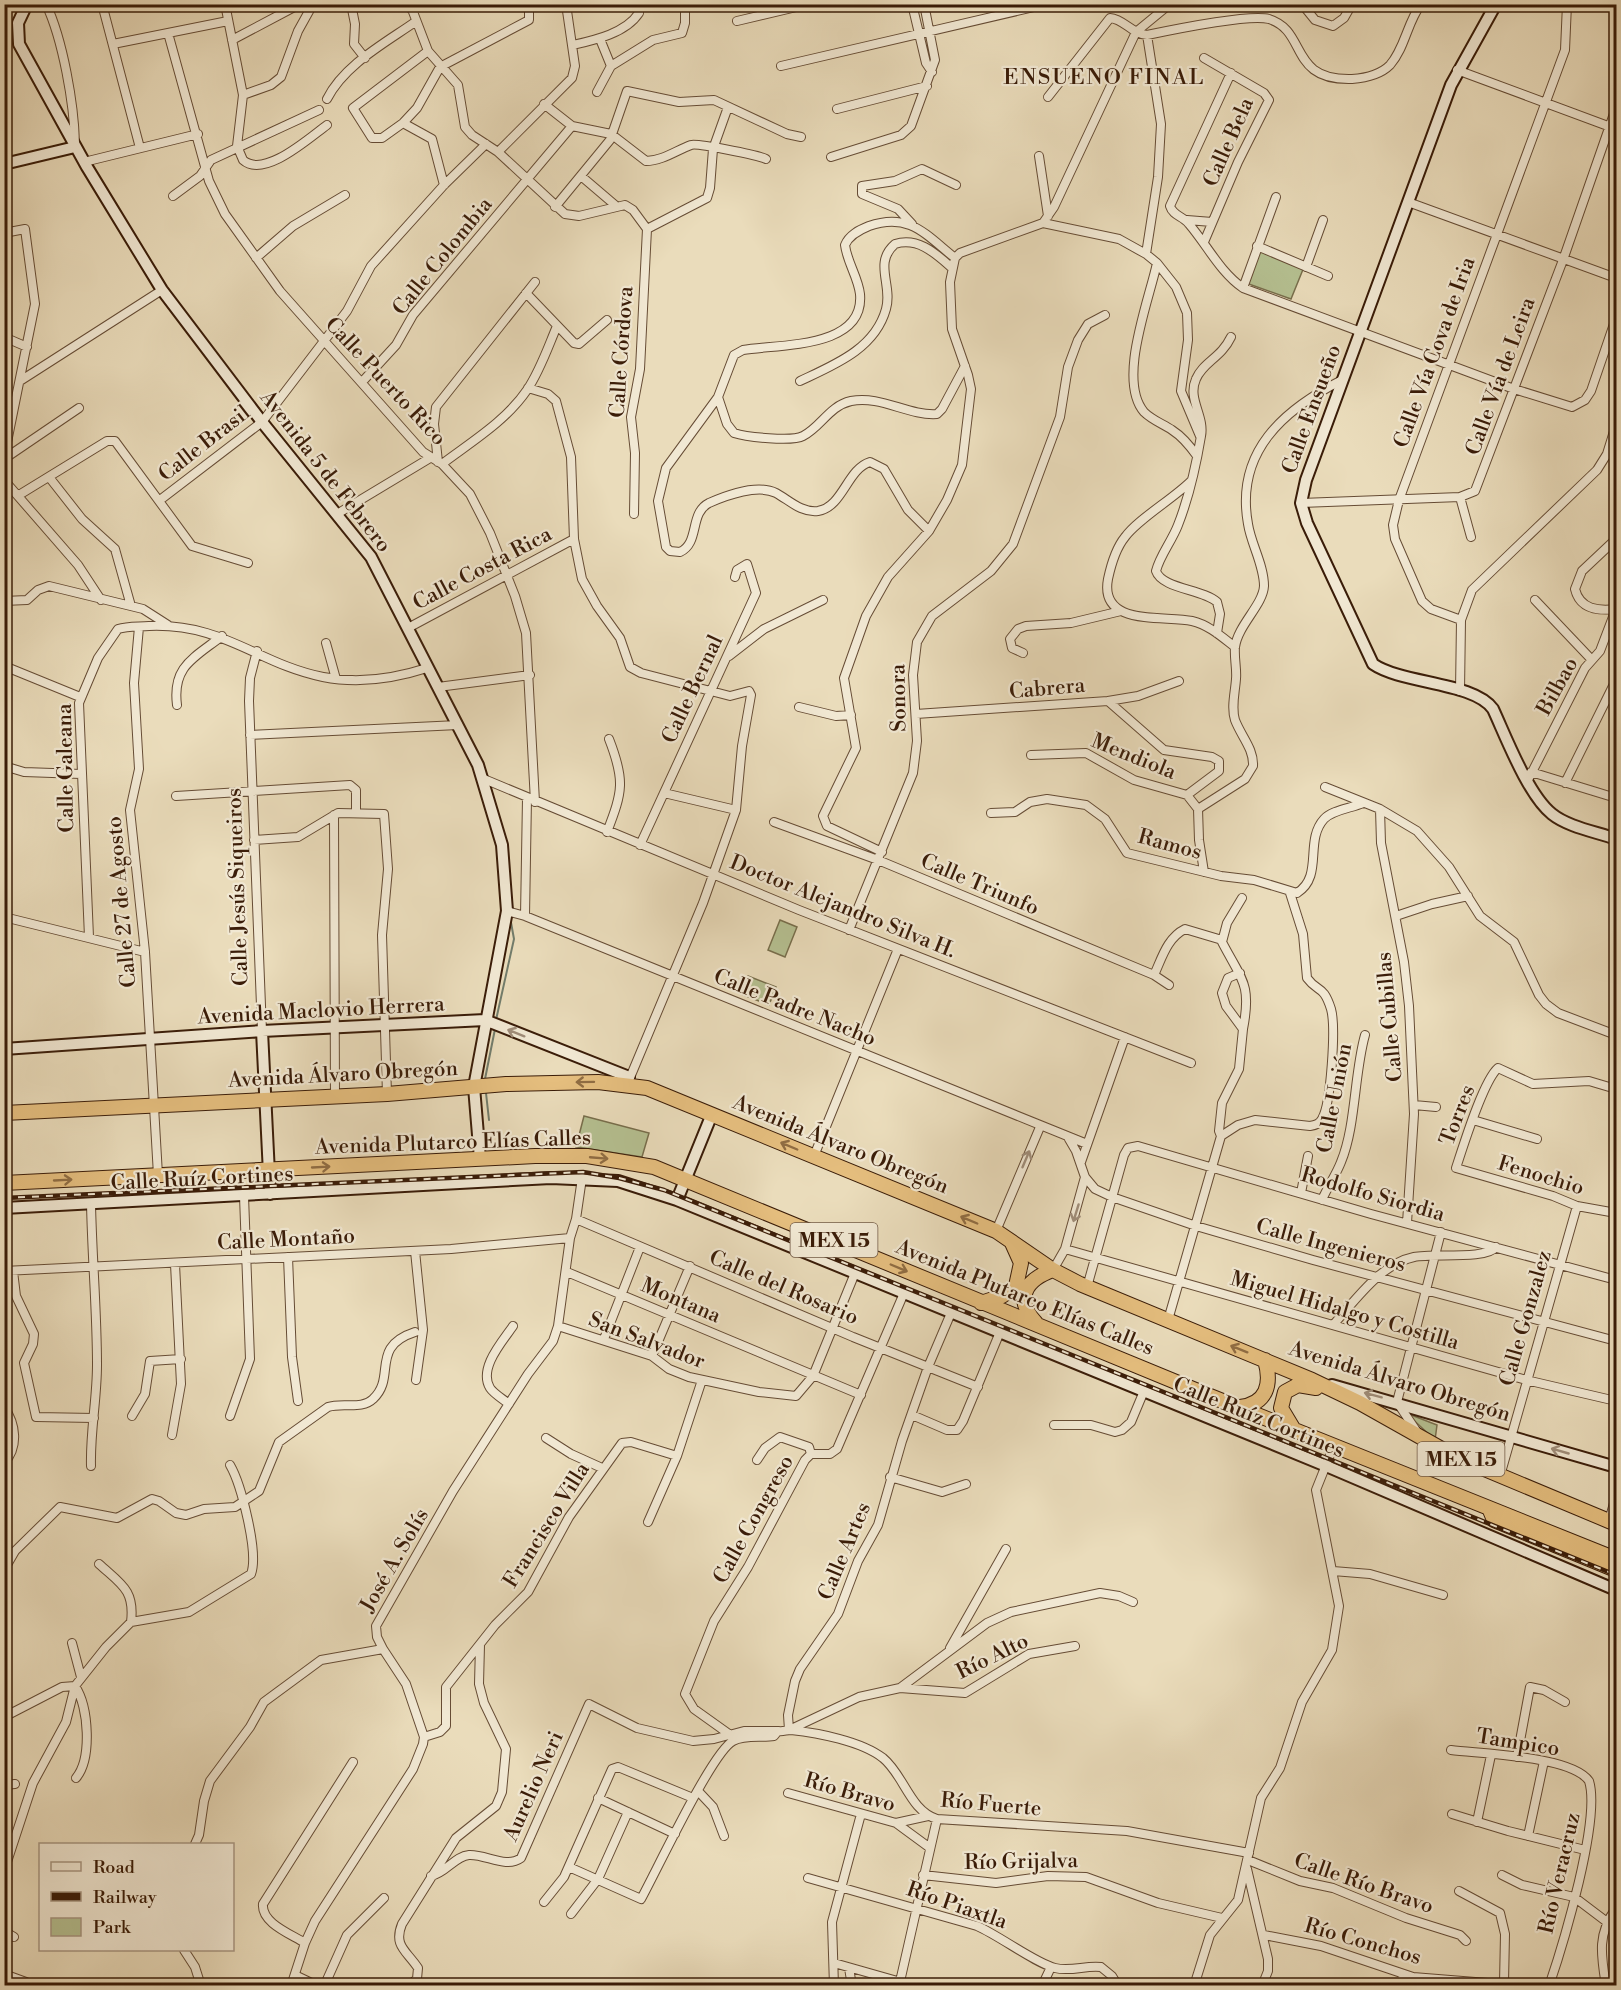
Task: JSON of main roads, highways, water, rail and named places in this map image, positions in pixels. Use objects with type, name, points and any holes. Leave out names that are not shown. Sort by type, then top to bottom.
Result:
[{"type":"highway","name":"Avenida Álvaro Obregón","points":[[4,1113],[387,1094],[474,1087],[629,1081],[996,1231],[1053,1270],[1087,1287],[1312,1380],[1384,1416]]},
{"type":"highway","name":"Avenida Plutarco Elías Calles","points":[[4,1183],[535,1156],[620,1160],[654,1167],[981,1303],[1036,1323],[1617,1559]]},
{"type":"highway","points":[[1011,1240],[1021,1263],[1021,1287],[1025,1309],[1036,1323]]},
{"type":"highway","points":[[981,1303],[1009,1293],[1053,1270]]},
{"type":"highway","points":[[1240,1407],[1252,1406],[1265,1395],[1269,1381],[1265,1360]]},
{"type":"highway","points":[[1295,1430],[1281,1408],[1285,1392],[1298,1385],[1321,1390],[1384,1416]]},
{"type":"highway","name":"MEX 15","points":[[1384,1416],[1456,1457],[1613,1523]]},
{"type":"highway","points":[[1456,1457],[1480,1476],[1617,1533]]},
{"type":"highway","points":[[1489,1508],[1500,1516],[1617,1565]]},
{"type":"highway","points":[[1489,1508],[1494,1520],[1617,1570]]},
{"type":"waterway","points":[[4,5],[16,4]]},
{"type":"waterway","points":[[4,21],[14,33]]},
{"type":"waterway","points":[[243,389],[264,415]]},
{"type":"waterway","points":[[267,420],[288,446]]},
{"type":"waterway","points":[[496,1020],[514,939],[510,917]]},
{"type":"waterway","points":[[485,1079],[495,1029]]},
{"type":"waterway","points":[[486,1093],[489,1120]]},
{"type":"railway","points":[[4,1198],[583,1172],[619,1178],[664,1190],[1616,1575]]},
{"type":"district","name":"ENSUENO FINAL","points":[[1104,76]]}]
